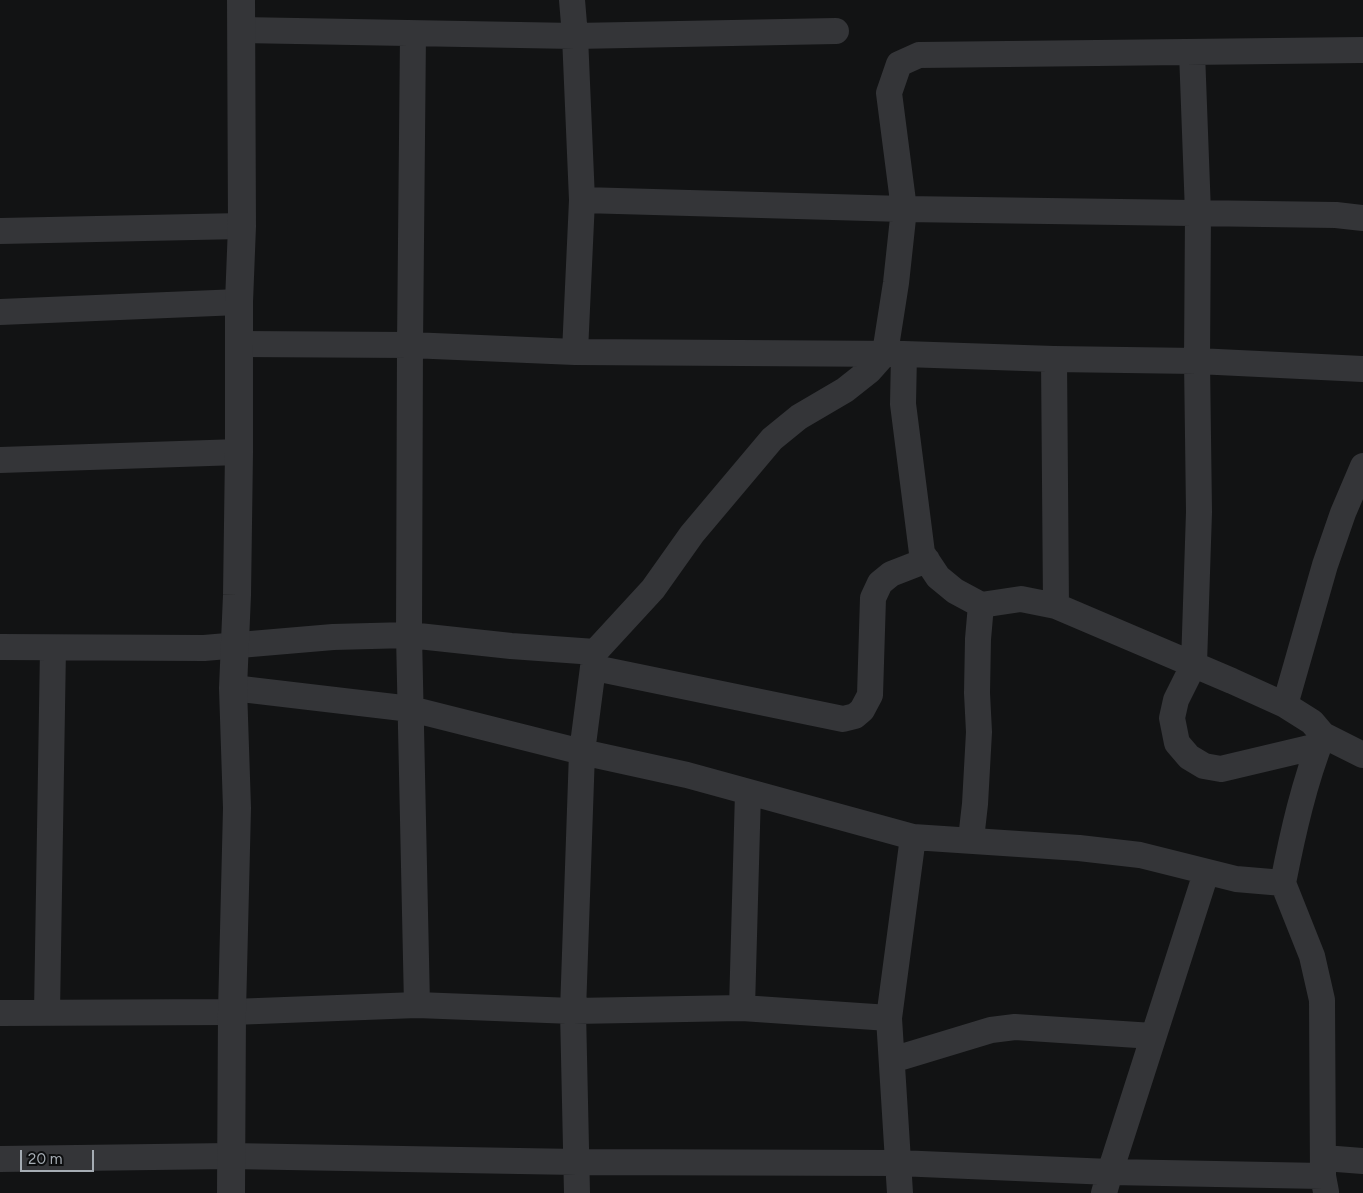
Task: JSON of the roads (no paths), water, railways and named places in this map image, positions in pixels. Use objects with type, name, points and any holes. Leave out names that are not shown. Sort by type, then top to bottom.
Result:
[{"type":"street","points":[[231,1193],[232,1012],[237,808],[233,688],[237,595],[239,302],[242,226],[241,0]]},
{"type":"street","points":[[572,0],[582,200],[575,352]]},
{"type":"street","points":[[241,30],[575,36],[836,31]]},
{"type":"street","points":[[413,34],[409,635],[417,1005]]},
{"type":"street","points":[[1325,1176],[1322,1000],[1312,956],[1284,883],[1296,819],[1320,741],[1312,722],[1286,705],[1056,606],[1021,600],[982,605],[955,591],[938,576],[922,553],[895,354],[896,283],[904,209],[889,93],[898,64],[919,55],[1363,50]]},
{"type":"street","points":[[1192,52],[1198,213],[1197,361],[1200,512],[1194,664],[1176,700],[1172,718],[1177,743],[1189,757],[1204,766],[1221,769],[1320,741],[1363,755]]},
{"type":"street","points":[[582,200],[904,209],[1336,215],[1363,218]]},
{"type":"street","points":[[0,231],[242,226]]},
{"type":"street","points":[[0,312],[239,302]]},
{"type":"street","points":[[240,344],[410,345],[575,352],[895,354],[1197,361],[1363,369]]},
{"type":"street","points":[[577,1193],[573,1011],[582,752],[595,660],[653,589],[692,534],[772,439],[799,417],[845,390],[895,354]]},
{"type":"street","points":[[1054,359],[1056,606]]},
{"type":"street","points":[[0,460],[239,452]]},
{"type":"street","points":[[1286,705],[1325,565],[1343,513],[1363,466]]},
{"type":"street","points":[[0,648],[204,648],[333,637],[409,635],[511,646],[595,660],[843,719],[855,716],[862,710],[870,695],[873,598],[880,583],[891,574],[927,560]]},
{"type":"street","points":[[970,840],[975,804],[979,732],[977,693],[978,638],[982,605]]},
{"type":"street","points":[[47,1012],[53,648]]},
{"type":"street","points":[[233,688],[411,709],[582,752],[687,775],[913,837],[1079,848],[1140,855],[1236,879],[1284,883]]},
{"type":"street","points":[[742,1008],[748,792]]},
{"type":"street","points":[[900,1193],[890,1018],[913,837]]},
{"type":"street","points":[[1107,1182],[1206,873]]},
{"type":"street","points":[[0,1012],[232,1012],[417,1005],[573,1011],[742,1008],[890,1018]]},
{"type":"street","points":[[892,1060],[991,1030],[1016,1028],[1154,1036]]},
{"type":"street","points":[[0,1159],[230,1156],[577,1162],[898,1163],[1107,1182],[1241,1183],[1325,1176],[1363,1161]]}]
